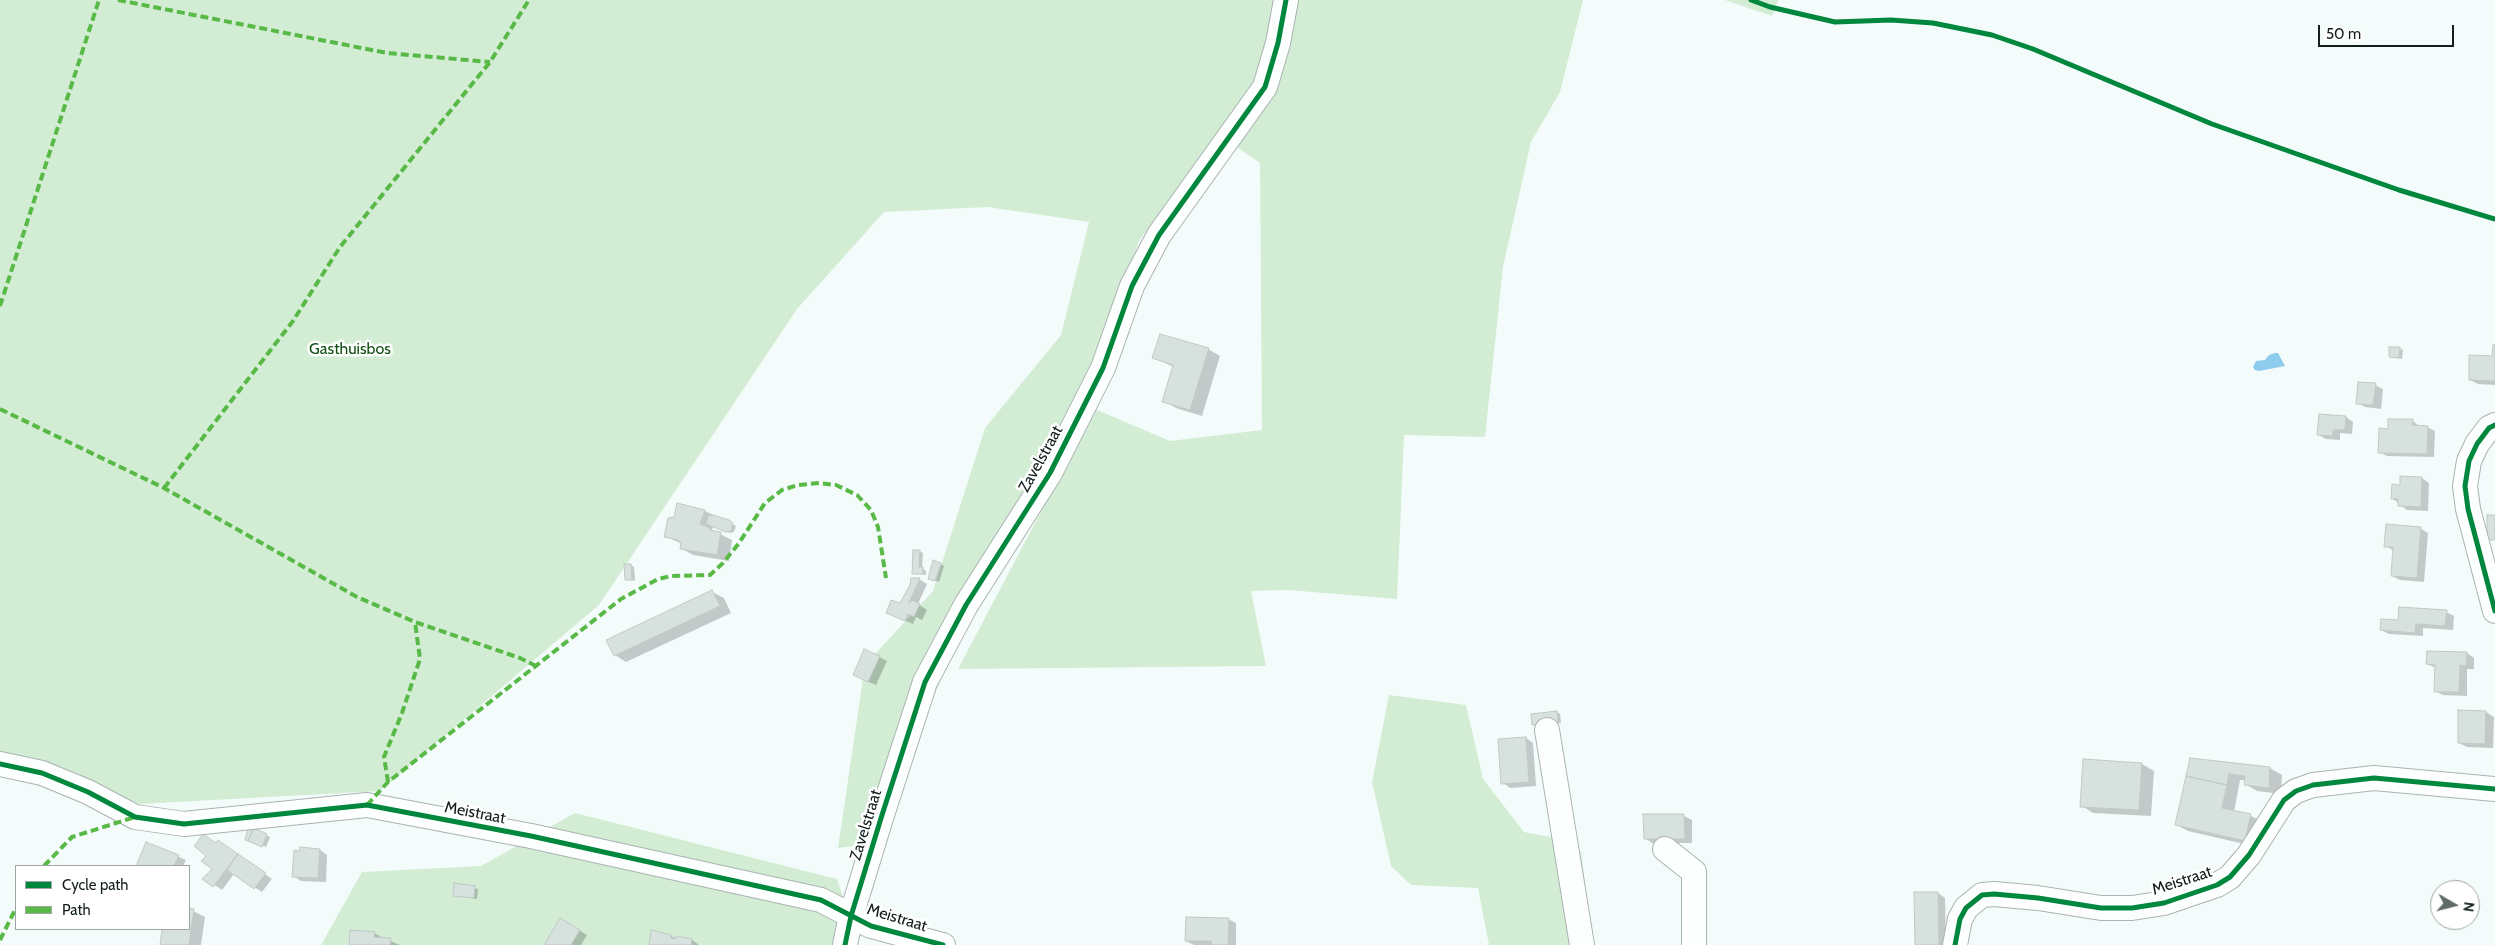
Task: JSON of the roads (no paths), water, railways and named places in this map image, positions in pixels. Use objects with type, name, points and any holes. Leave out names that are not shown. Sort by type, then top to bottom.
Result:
[{"type":"street","name":"Zavelstraat","points":[[845,945],[851,916],[925,682],[966,605],[1050,473],[1103,368],[1132,286],[1159,235],[1265,87],[1278,43],[1286,0]]},
{"type":"street","points":[[2495,424],[2489,428],[2476,444],[2469,461],[2464,486],[2495,611]]},
{"type":"street","points":[[1547,730],[1582,945]]},
{"type":"street","name":"Meistraat","points":[[0,764],[42,773],[88,792],[135,817],[184,824],[367,805],[531,836],[820,900],[871,926],[943,945]]},
{"type":"street","name":"Meistraat","points":[[1955,945],[1960,919],[1966,908],[1982,896],[1994,894],[2101,908],[2124,908],[2164,903],[2217,885],[2230,877],[2249,855],[2284,800],[2296,791],[2313,785],[2374,778],[2495,789]]},
{"type":"street","points":[[1665,849],[1694,872],[1694,945]]},
{"type":"water","points":[[2278,353],[2285,366],[2259,371],[2255,370],[2253,367],[2256,361],[2265,360],[2269,355]]},
{"type":"park label","name":"Gasthuisbos","points":[[350,349]]}]
